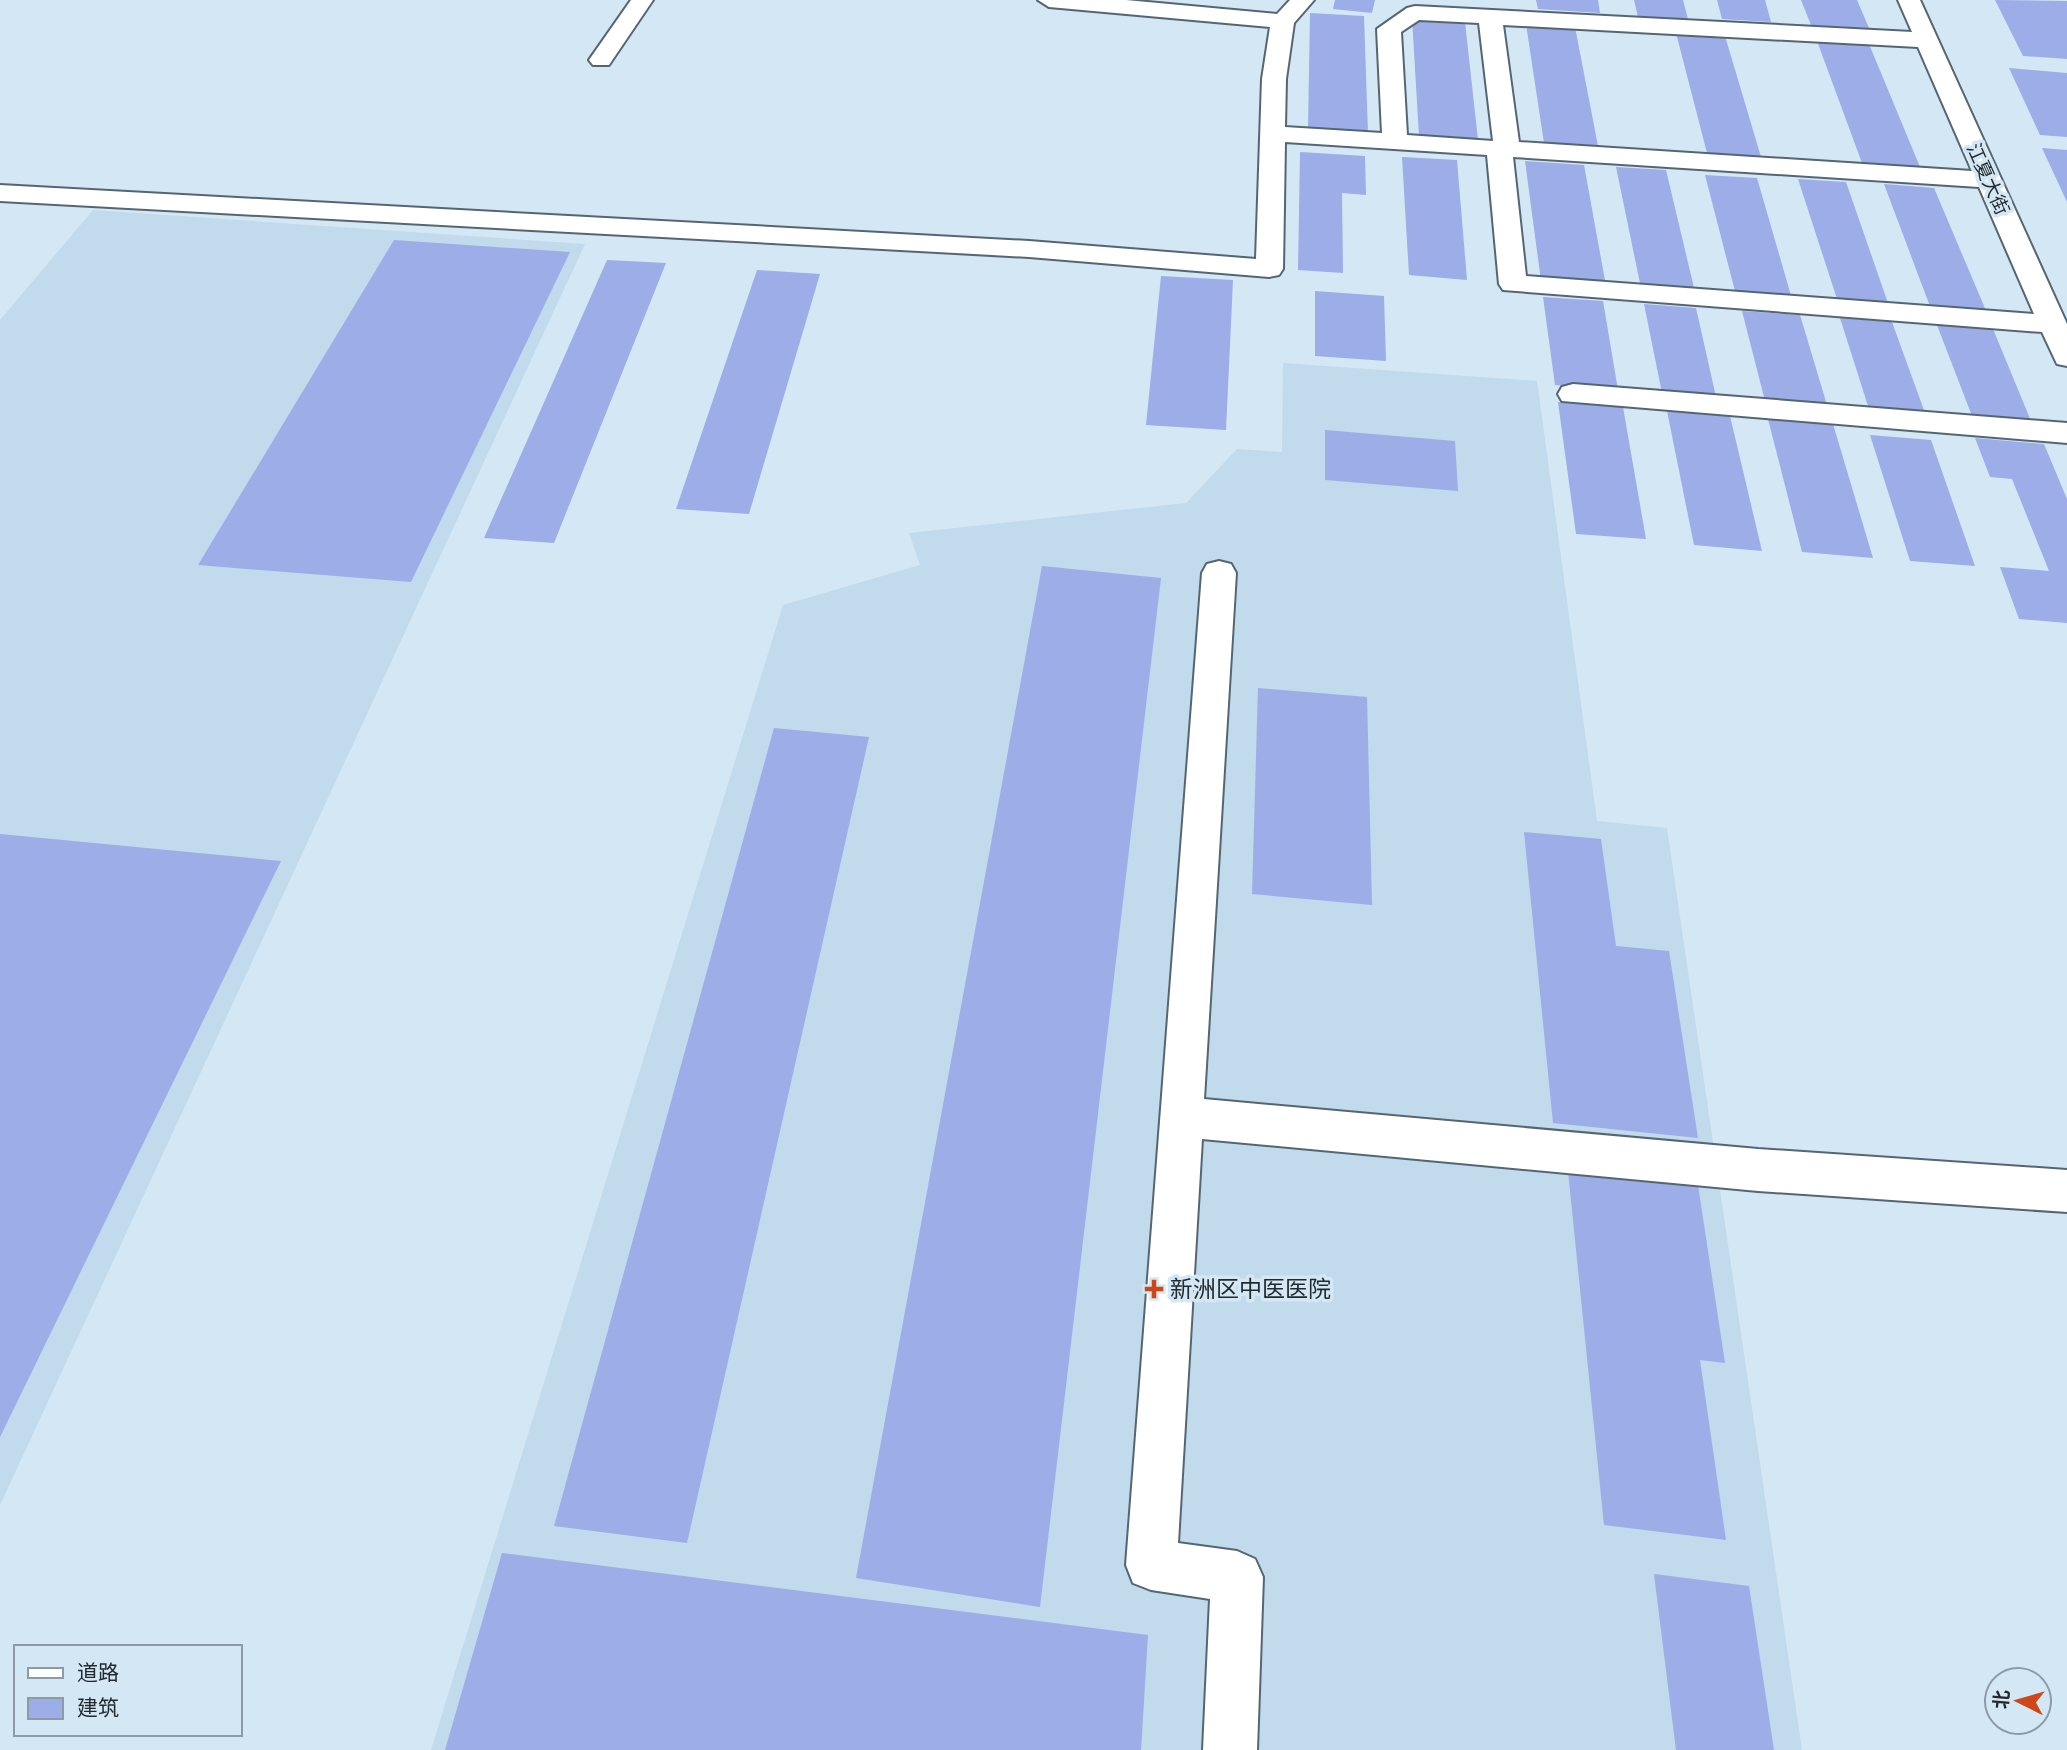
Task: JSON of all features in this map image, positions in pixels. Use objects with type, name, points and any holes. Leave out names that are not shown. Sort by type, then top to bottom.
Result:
[{"type":"street","points":[[601,60],[642,0]]},
{"type":"street","points":[[1049,0],[1283,21]]},
{"type":"street","points":[[0,193],[1029,249],[1269,269],[1274,79],[1283,21],[1303,0]]},
{"type":"street","name":"江夏大街","points":[[1909,0],[2067,357]]},
{"type":"street","points":[[1395,143],[1390,29],[1415,13],[1926,40]]},
{"type":"street","points":[[1490,17],[1513,284],[2053,324]]},
{"type":"street","points":[[1271,134],[1989,180]]},
{"type":"street","points":[[1573,394],[2067,433]]},
{"type":"street","points":[[1219,573],[1151,1565],[1237,1577],[1230,1750]]},
{"type":"street","points":[[1181,1117],[1758,1170],[2067,1191]]},
{"type":"shaded area","points":[[93,210],[585,244],[0,1505],[0,320]]},
{"type":"shaded area","name":"新洲区中医医院","points":[[1283,363],[1537,381],[1597,821],[1667,828],[1802,1750],[431,1750],[783,605],[920,565],[909,533],[1186,503],[1237,449],[1282,452]]},
{"type":"building","points":[[1335,0],[1375,0],[1372,13],[1333,9]]},
{"type":"building","points":[[1536,0],[1598,0],[1600,13],[1538,9]]},
{"type":"building","points":[[1634,0],[1683,0],[1688,19],[1638,17]]},
{"type":"building","points":[[1717,0],[1765,0],[1771,22],[1722,19]]},
{"type":"building","points":[[1801,0],[1857,0],[1869,28],[1811,25]]},
{"type":"building","points":[[1995,0],[2067,1],[2067,59],[2023,56]]},
{"type":"building","points":[[1310,13],[1364,16],[1368,133],[1308,129]]},
{"type":"building","points":[[1412,18],[1465,22],[1478,140],[1419,136]]},
{"type":"building","points":[[1526,24],[1575,27],[1598,146],[1544,143]]},
{"type":"building","points":[[1676,33],[1725,36],[1761,157],[1707,153]]},
{"type":"building","points":[[1817,41],[1869,44],[1920,167],[1862,163]]},
{"type":"building","points":[[2009,68],[2067,73],[2067,137],[2040,135]]},
{"type":"building","points":[[2042,148],[2067,150],[2067,202]]},
{"type":"building","points":[[1300,152],[1365,156],[1366,195],[1342,193],[1343,273],[1298,270]]},
{"type":"building","points":[[1402,157],[1457,160],[1467,280],[1409,275]]},
{"type":"building","points":[[1525,161],[1584,165],[1606,286],[1541,281]]},
{"type":"building","points":[[1616,167],[1666,170],[1695,292],[1641,288]]},
{"type":"building","points":[[1705,175],[1757,178],[1792,299],[1736,295]]},
{"type":"building","points":[[1798,179],[1846,182],[1889,306],[1838,302]]},
{"type":"building","points":[[1884,184],[1934,188],[1987,313],[1931,309]]},
{"type":"building","points":[[394,240],[570,252],[411,582],[198,565]]},
{"type":"building","points":[[607,260],[666,263],[554,543],[484,538]]},
{"type":"building","points":[[757,270],[820,274],[749,514],[676,509]]},
{"type":"building","points":[[1161,276],[1233,280],[1226,430],[1146,425]]},
{"type":"building","points":[[1315,291],[1384,296],[1386,361],[1315,356]]},
{"type":"building","points":[[1543,297],[1603,301],[1618,390],[1555,385]]},
{"type":"building","points":[[1644,304],[1696,308],[1716,397],[1662,393]]},
{"type":"building","points":[[1742,311],[1800,315],[1827,405],[1765,401]]},
{"type":"building","points":[[1840,318],[1892,322],[1925,413],[1869,409]]},
{"type":"building","points":[[1937,325],[1993,329],[2031,421],[1972,416]]},
{"type":"building","points":[[1558,402],[1623,407],[1646,539],[1576,534]]},
{"type":"building","points":[[1667,411],[1730,416],[1762,551],[1694,545]]},
{"type":"building","points":[[1768,419],[1833,424],[1873,558],[1802,552]]},
{"type":"building","points":[[1325,430],[1455,441],[1458,491],[1325,480]]},
{"type":"building","points":[[1870,435],[1931,440],[1975,566],[1910,561]]},
{"type":"building","points":[[1975,438],[2044,444],[2067,499],[2067,623],[2019,619],[2000,567],[2049,571],[2012,479],[1990,477]]},
{"type":"building","points":[[1042,566],[1161,578],[1040,1607],[856,1578]]},
{"type":"building","points":[[1258,688],[1367,697],[1372,905],[1252,894]]},
{"type":"building","points":[[774,728],[869,737],[687,1543],[554,1526]]},
{"type":"building","points":[[1524,832],[1601,839],[1616,946],[1669,951],[1698,1138],[1553,1123]]},
{"type":"building","points":[[0,834],[281,861],[0,1437]]},
{"type":"building","points":[[1568,1171],[1698,1185],[1725,1363],[1700,1360],[1726,1540],[1604,1525]]},
{"type":"building","points":[[502,1553],[1148,1635],[1141,1750],[445,1750]]},
{"type":"building","points":[[1654,1574],[1749,1586],[1774,1750],[1676,1750]]},
{"type":"place","name":"新洲区中医医院","points":[[1154,1289]]}]
